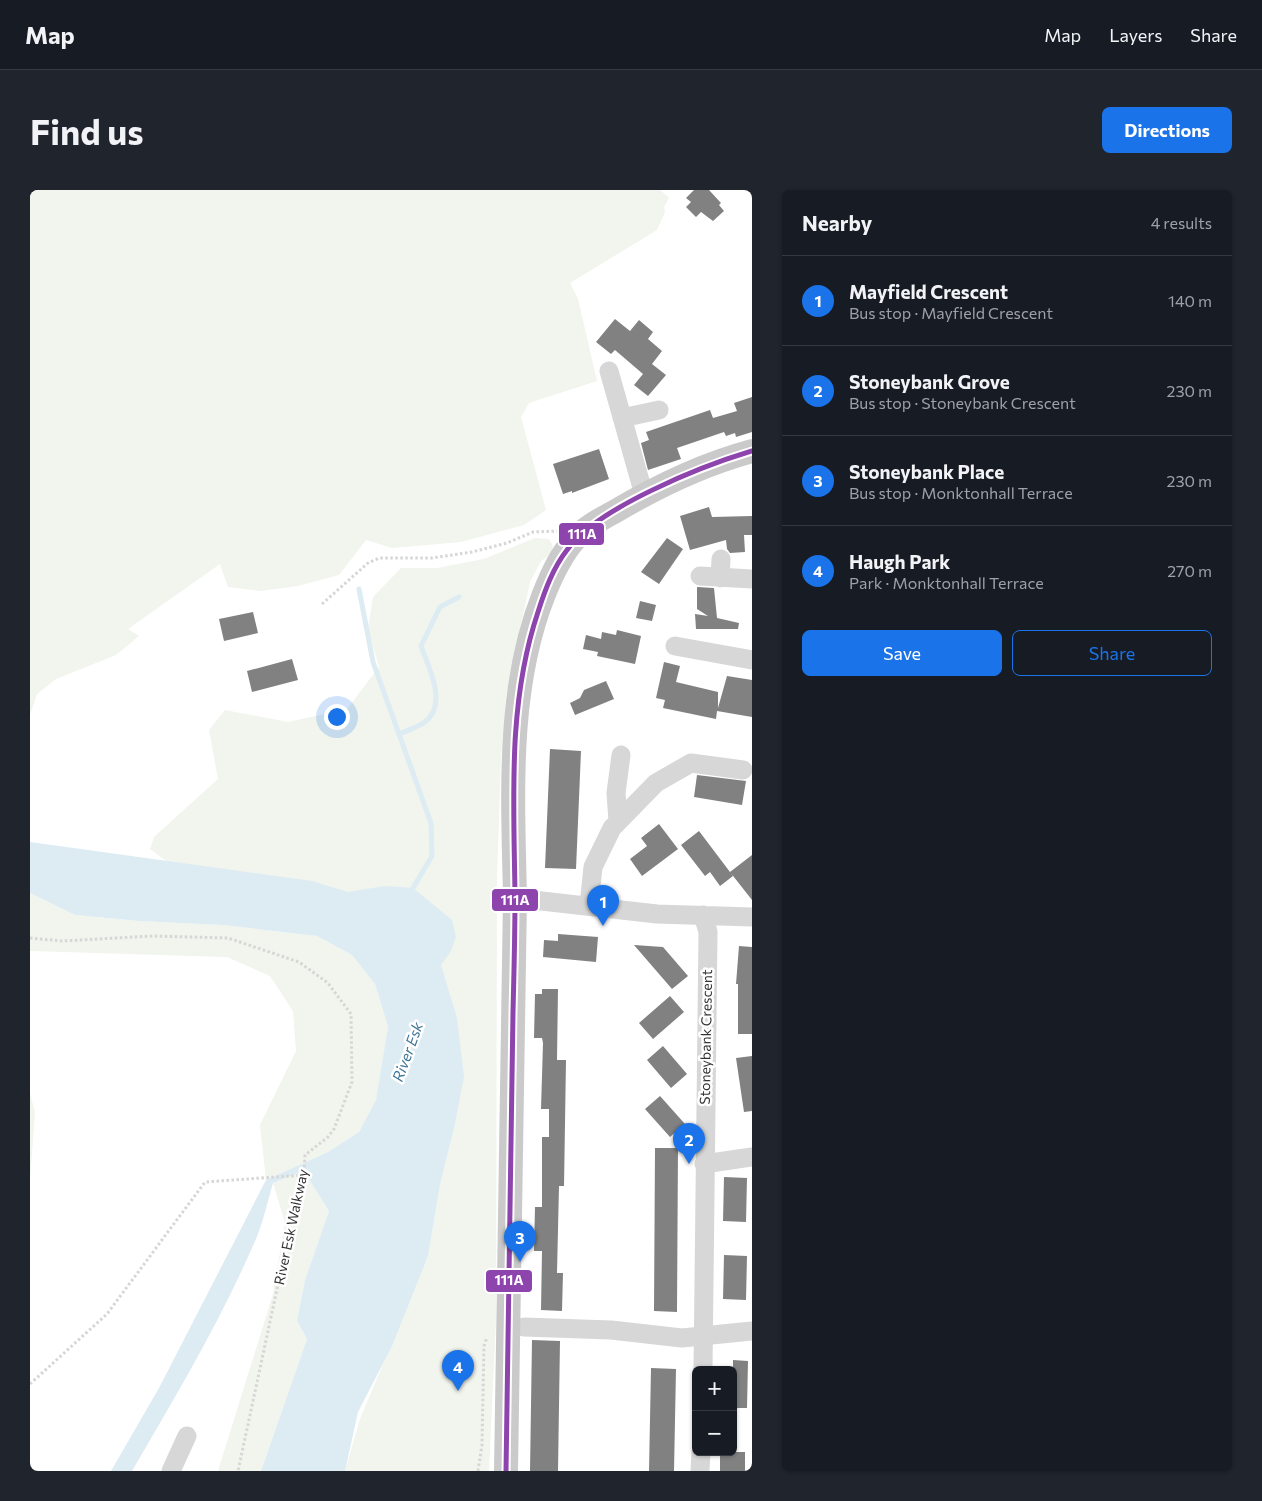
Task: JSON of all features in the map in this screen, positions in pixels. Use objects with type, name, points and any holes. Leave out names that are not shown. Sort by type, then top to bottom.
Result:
[{"type":"main road","points":[[506,1471],[517,1327],[514,898],[515,749],[528,639],[555,567],[576,538],[600,520],[644,494],[732,456],[752,451]]},
{"type":"street","points":[[609,371],[644,494]]},
{"type":"street","points":[[622,418],[659,410]]},
{"type":"street","points":[[700,576],[721,568],[752,579]]},
{"type":"street","points":[[675,646],[701,659],[752,660]]},
{"type":"street","points":[[618,821],[616,794],[621,755]]},
{"type":"street","points":[[589,906],[593,868],[612,828],[656,782],[691,763],[743,770]]},
{"type":"street","points":[[514,898],[657,914],[752,917]]},
{"type":"street","name":"Stoneybank Crescent","points":[[703,915],[708,932],[703,1366]]},
{"type":"street","points":[[704,1164],[752,1157]]},
{"type":"street","points":[[517,1327],[611,1330],[682,1338],[752,1331]]},
{"type":"street","points":[[171,1471],[187,1436]]},
{"type":"street","points":[[700,1471],[701,1456]]},
{"type":"path","points":[[322,604],[368,563],[379,558],[432,558],[472,552],[507,543],[533,532],[562,531],[576,538]]},
{"type":"path","name":"River Esk Walkway","points":[[30,938],[62,941],[152,936],[228,938],[299,962],[328,983],[352,1014],[352,1082],[334,1129],[328,1138],[305,1155],[304,1175],[295,1205],[238,1471]]},
{"type":"path","points":[[30,1384],[107,1314],[205,1182],[304,1175]]},
{"type":"path","points":[[478,1471],[482,1445],[484,1346],[488,1334],[495,1328],[517,1327]]},
{"type":"shaded area","points":[[30,190],[660,190],[669,198],[664,207],[665,212],[657,230],[570,283],[578,299],[597,381],[529,403],[521,417],[546,510],[524,525],[461,542],[392,548],[366,540],[339,575],[298,586],[260,591],[228,587],[220,564],[128,629],[139,636],[116,655],[56,679],[37,694],[30,715]]},
{"type":"shaded area","points":[[535,538],[549,539],[553,546],[551,554],[541,561],[530,582],[506,696],[501,756],[497,878],[496,1320],[489,1471],[345,1471],[360,1419],[428,1256],[440,1185],[454,1128],[428,972],[188,877],[150,849],[154,837],[218,779],[209,730],[225,710],[288,722],[347,709],[379,667],[368,629],[373,597],[401,568],[437,568],[484,559]]},
{"type":"shaded area","points":[[30,893],[75,915],[139,921],[223,925],[317,936],[352,955],[375,984],[388,1028],[376,1101],[359,1132],[328,1152],[266,1180],[260,1125],[296,1051],[293,1011],[270,976],[227,957],[30,951]]},
{"type":"shaded area","points":[[30,1093],[35,1113],[30,1180]]},
{"type":"shaded area","points":[[308,1169],[307,1176],[329,1211],[305,1280],[297,1321],[307,1339],[261,1471],[218,1471],[273,1294],[285,1223],[273,1183]]},
{"type":"water","name":"River Esk","points":[[30,842],[312,881],[348,892],[385,886],[413,888],[452,920],[456,937],[451,951],[441,965],[457,1018],[464,1077],[440,1185],[428,1256],[392,1346],[358,1412],[345,1471],[261,1471],[307,1339],[297,1321],[305,1280],[329,1211],[307,1176],[308,1169],[273,1183],[258,1234],[244,1265],[215,1325],[182,1384],[132,1471],[111,1471],[159,1388],[266,1180],[328,1152],[359,1132],[376,1100],[388,1027],[375,984],[352,955],[317,936],[223,925],[139,921],[75,915],[30,893]]},
{"type":"building","points":[[694,190],[709,190],[721,203],[719,205],[724,211],[713,221],[701,212],[696,217],[686,207],[691,202],[686,198]]},
{"type":"building","points":[[615,319],[630,331],[639,320],[653,332],[648,339],[662,351],[652,364],[666,375],[648,396],[634,385],[643,374],[615,350],[611,354],[596,342]]},
{"type":"building","points":[[752,397],[752,432],[736,437],[735,433],[726,436],[724,432],[677,448],[681,459],[648,470],[641,443],[649,440],[646,432],[710,410],[713,418],[737,411],[734,403]]},
{"type":"building","points":[[599,449],[609,479],[572,493],[572,491],[563,494],[553,464]]},
{"type":"building","points":[[709,507],[712,517],[752,516],[752,535],[744,535],[745,552],[730,553],[727,549],[726,540],[690,550],[680,516]]},
{"type":"building","points":[[667,538],[683,549],[659,584],[641,572]]},
{"type":"building","points":[[697,587],[714,588],[717,618],[739,623],[738,629],[696,629],[695,614],[708,616],[697,609]]},
{"type":"building","points":[[640,601],[656,605],[652,621],[636,618]]},
{"type":"building","points":[[253,612],[258,633],[224,641],[219,619]]},
{"type":"building","points":[[617,630],[641,636],[635,664],[597,656],[598,652],[583,649],[586,635],[601,639],[602,632],[616,635]]},
{"type":"building","points":[[292,659],[298,680],[252,692],[247,671]]},
{"type":"building","points":[[664,662],[680,666],[676,682],[718,692],[718,708],[727,676],[752,680],[752,717],[717,711],[716,719],[663,708],[665,700],[656,698]]},
{"type":"building","points":[[606,681],[614,699],[575,715],[570,703],[580,698],[584,690]]},
{"type":"building","points":[[550,749],[581,751],[576,869],[545,868]]},
{"type":"building","points":[[697,775],[746,781],[742,805],[694,797]]},
{"type":"building","points":[[659,824],[678,849],[642,876],[630,859],[647,846],[641,838]]},
{"type":"building","points":[[699,831],[733,876],[720,886],[710,872],[705,876],[681,845]]},
{"type":"building","points":[[752,855],[752,900],[730,872]]},
{"type":"building","points":[[558,934],[598,937],[596,962],[543,957],[544,940],[558,941]]},
{"type":"building","points":[[634,945],[663,947],[688,976],[672,989]]},
{"type":"building","points":[[739,946],[752,947],[752,1034],[738,1034],[738,984],[736,984]]},
{"type":"building","points":[[542,989],[558,989],[557,1060],[566,1060],[564,1186],[559,1186],[557,1273],[563,1273],[562,1311],[541,1310],[542,1251],[534,1251],[535,1207],[542,1207],[542,1137],[549,1137],[549,1109],[541,1109],[543,1043],[542,1038],[534,1038],[535,994],[542,994]]},
{"type":"building","points":[[670,996],[684,1012],[653,1039],[639,1023]]},
{"type":"building","points":[[663,1046],[687,1074],[671,1088],[647,1060]]},
{"type":"building","points":[[752,1056],[752,1111],[744,1112],[736,1058]]},
{"type":"building","points":[[660,1096],[685,1124],[670,1137],[645,1109]]},
{"type":"building","points":[[655,1148],[678,1148],[677,1312],[654,1311]]},
{"type":"building","points":[[724,1177],[747,1178],[746,1222],[723,1221]]},
{"type":"building","points":[[724,1255],[747,1256],[746,1300],[723,1299]]},
{"type":"building","points":[[532,1340],[560,1341],[558,1471],[530,1471]]},
{"type":"building","points":[[733,1360],[748,1361],[747,1408],[737,1408],[737,1366],[733,1366]]},
{"type":"building","points":[[651,1368],[676,1369],[674,1471],[649,1471]]},
{"type":"building","points":[[737,1452],[745,1452],[745,1471],[720,1471],[720,1456],[737,1456]]},
{"type":"waterway","points":[[359,589],[373,662],[431,823],[432,856],[413,888]]},
{"type":"waterway","points":[[400,734],[422,724],[432,714],[435,706],[435,686],[421,646],[440,607],[459,597]]},
{"type":"transit line","name":"111A","points":[[506,1471],[515,926],[514,753],[521,682],[528,647],[541,604],[554,572],[562,557],[581,534],[625,504],[652,490],[706,467],[752,451]]},
{"type":"place","name":"Mayfield Crescent","points":[[603,926]]},
{"type":"place","name":"Stoneybank Grove","points":[[689,1164]]},
{"type":"place","name":"Stoneybank Place","points":[[520,1262]]},
{"type":"place","name":"Haugh Park","points":[[458,1391]]}]
